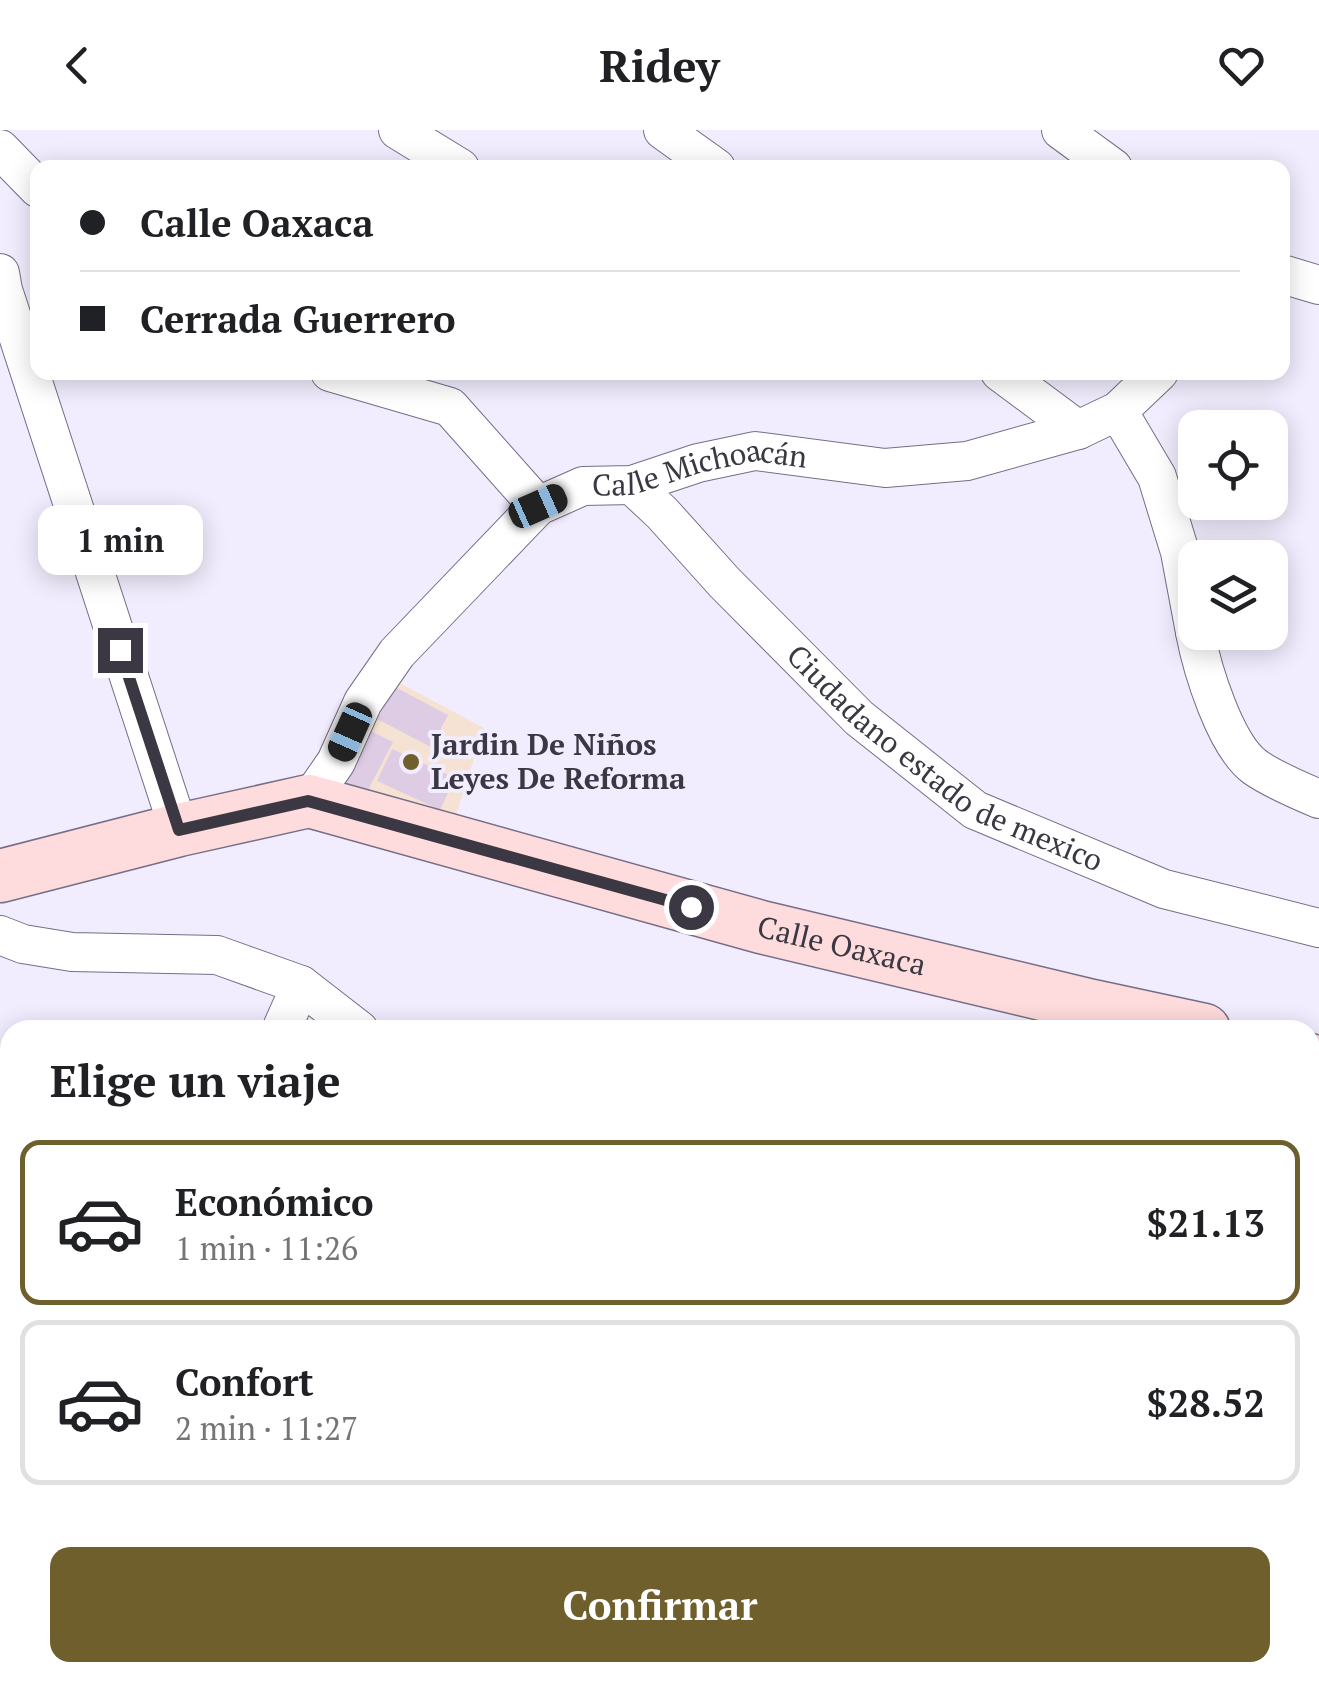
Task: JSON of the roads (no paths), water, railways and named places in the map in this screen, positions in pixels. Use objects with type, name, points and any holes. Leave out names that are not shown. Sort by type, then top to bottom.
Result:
[{"type":"street","points":[[398,130],[447,160]]},
{"type":"street","points":[[663,130],[705,160]]},
{"type":"street","points":[[1061,130],[1102,160]]},
{"type":"street","points":[[0,149],[30,180]]},
{"type":"street","points":[[0,273],[30,370]]},
{"type":"street","points":[[1290,276],[1319,285]]},
{"type":"street","points":[[33,380],[179,830]]},
{"type":"street","points":[[357,380],[450,407],[538,506]]},
{"type":"street","points":[[1011,380],[1078,430]]},
{"type":"street","name":"Calle Michoacán","points":[[308,801],[336,762],[363,702],[396,653],[538,506],[583,486],[632,485],[698,463],[755,451],[885,468],[966,461],[1078,430],[1118,411],[1151,380]]},
{"type":"street","points":[[1118,411],[1157,477],[1178,545]]},
{"type":"street","name":"Ciudadano estado de mexico","points":[[632,485],[859,718],[975,810],[1164,889],[1319,928]]},
{"type":"street","points":[[1198,650],[1229,735],[1253,766],[1319,799]]},
{"type":"street","points":[[0,876],[308,801]]},
{"type":"street","name":"Calle Oaxaca","points":[[308,801],[762,926],[1158,1020]]},
{"type":"street","points":[[0,934],[24,944],[72,952],[216,954],[300,985],[346,1020]]},
{"type":"street","points":[[285,1020],[300,985]]},
{"type":"place","name":"Jardin De Niños Leyes De Reforma","points":[[411,762]]}]
